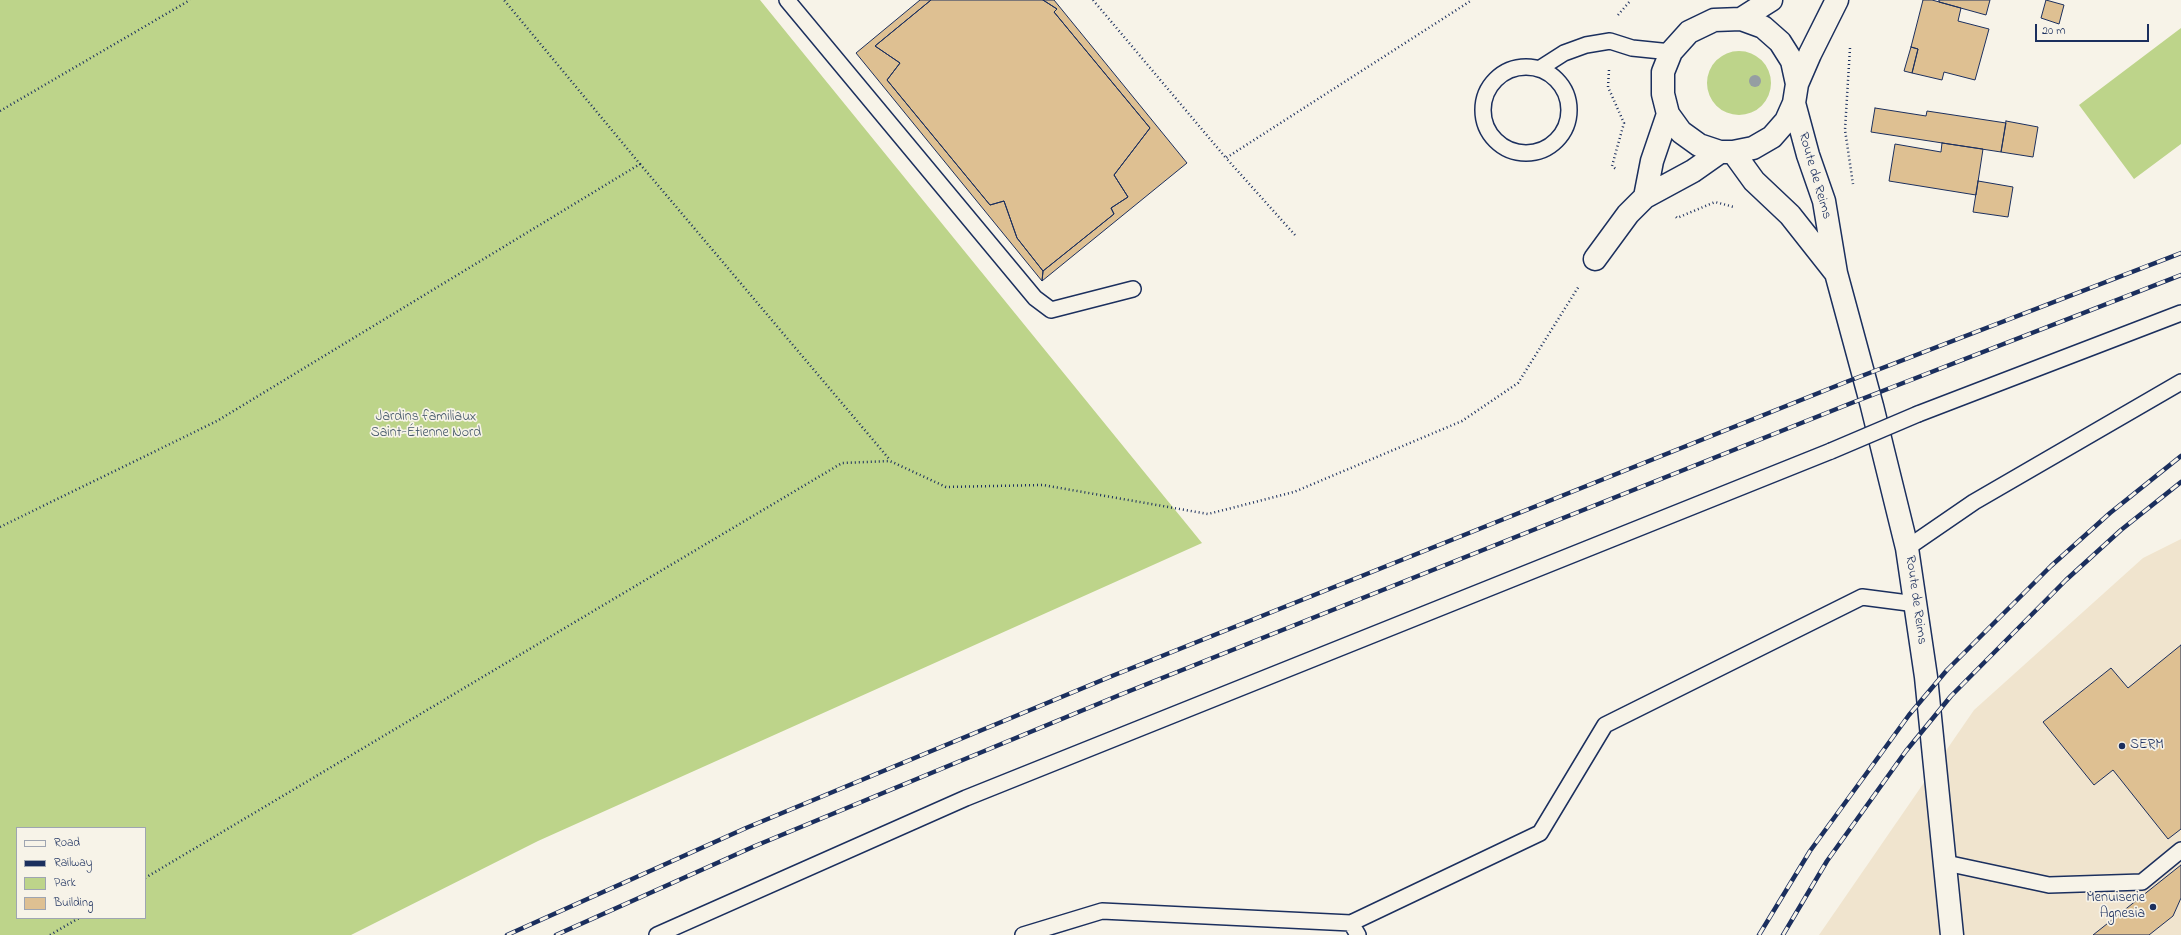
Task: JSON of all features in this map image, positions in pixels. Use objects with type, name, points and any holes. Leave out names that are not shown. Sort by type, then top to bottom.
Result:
[{"type":"street","points":[[1741,19],[1771,0]]},
{"type":"street","name":"Route de Reims","points":[[1837,0],[1796,93],[1786,122],[1772,137],[1753,148],[1726,152],[1699,146],[1681,132],[1668,114],[1662,94],[1663,72],[1671,52],[1689,32],[1714,20],[1741,19],[1762,27],[1780,42],[1792,61],[1796,93],[1808,155],[1824,201],[1836,273],[1872,406],[1907,548],[1926,677],[1946,863],[1952,935]]},
{"type":"street","points":[[1645,197],[1652,161],[1668,114]]},
{"type":"street","points":[[1595,259],[1628,214],[1645,197],[1726,152]]},
{"type":"street","name":"Route de Reims","points":[[1726,152],[1790,215],[1836,273]]},
{"type":"lane","points":[[787,0],[1035,298],[1051,310],[1133,289]]},
{"type":"lane","points":[[1539,69],[1553,75],[1563,87],[1569,100],[1570,115],[1566,129],[1557,141],[1545,150],[1531,154],[1516,152],[1502,147],[1491,137],[1485,123],[1483,110],[1486,95],[1492,84],[1508,71],[1526,66],[1539,69],[1564,53],[1586,45],[1610,41],[1632,48],[1671,52]]},
{"type":"lane","points":[[657,935],[966,798],[1831,451],[1918,414],[2181,313]]},
{"type":"lane","points":[[1907,548],[1974,502],[2181,382]]},
{"type":"lane","points":[[1023,935],[1102,911],[1354,929],[1540,833],[1605,726],[1862,597],[1916,604]]},
{"type":"lane","points":[[1946,863],[2049,885],[2142,882],[2181,850]]},
{"type":"path","points":[[0,111],[190,0]]},
{"type":"path","points":[[504,0],[890,461],[946,487],[1043,485],[1208,514],[1294,492],[1462,421],[1518,383],[1595,259]]},
{"type":"path","points":[[1093,0],[1226,158],[1295,235]]},
{"type":"path","points":[[1226,158],[1472,0]]},
{"type":"path","points":[[0,527],[217,421],[640,164]]},
{"type":"path","points":[[146,877],[842,463],[890,461]]},
{"type":"path","points":[[50,935],[77,919]]},
{"type":"shaded area","points":[[2181,539],[2181,935],[1819,935],[1974,710],[2143,558]]},
{"type":"green space","name":"Jardins familiaux Saint-Étienne Nord","points":[[0,0],[760,0],[1202,543],[538,841],[351,935],[0,935]]},
{"type":"green space","points":[[2181,28],[2181,144],[2134,179],[2079,105]]},
{"type":"green space","points":[[1739,51],[1757,57],[1765,65],[1771,83],[1765,101],[1757,109],[1739,115],[1721,109],[1713,101],[1707,83],[1713,65],[1721,57]]},
{"type":"building","points":[[920,0],[931,0],[875,46],[900,63],[887,80],[990,205],[1004,201],[1017,238],[1043,271],[1042,281],[856,53]]},
{"type":"building","points":[[931,0],[1043,0],[1057,9],[1054,12],[1150,128],[1114,175],[1128,197],[1111,208],[1114,214],[1043,271],[1017,238],[1004,201],[990,205],[887,80],[900,63],[875,46]]},
{"type":"building","points":[[1043,0],[1054,0],[1187,163],[1042,281],[1043,271],[1114,214],[1111,208],[1128,197],[1114,175],[1150,128],[1054,12],[1057,9]]},
{"type":"building","points":[[1923,0],[1932,0],[1961,8],[1958,21],[1989,29],[1975,80],[1944,72],[1942,80],[1912,73],[1918,49],[1911,47]]},
{"type":"building","points":[[1939,0],[1990,0],[1986,15],[1939,2]]},
{"type":"building","points":[[2046,0],[2064,5],[2059,24],[2041,18]]},
{"type":"building","points":[[1911,47],[1918,49],[1912,73],[1904,71]]},
{"type":"building","points":[[1875,108],[1926,116],[1927,111],[2006,123],[2001,152],[1871,132]]},
{"type":"building","points":[[2006,121],[2038,127],[2033,157],[2001,152]]},
{"type":"building","points":[[1942,143],[1983,149],[1976,195],[1889,181],[1895,144],[1941,152]]},
{"type":"building","points":[[1978,181],[2013,187],[2008,217],[1973,212]]},
{"type":"building","name":"SERM","points":[[2181,645],[2181,829],[2168,839],[2113,770],[2094,785],[2043,722],[2111,668],[2128,688]]},
{"type":"building","name":"Menuiserie Agnesia","points":[[2181,865],[2181,898],[2173,916],[2149,935],[2093,935]]},
{"type":"railway","points":[[507,935],[746,828],[1112,676],[1846,382],[2181,253]]},
{"type":"railway","points":[[556,935],[755,846],[1122,694],[1849,404],[2181,275]]},
{"type":"railway","points":[[1759,935],[1810,851],[1909,715],[1947,670],[2051,566],[2110,513],[2181,456]]},
{"type":"railway","points":[[1783,935],[1827,861],[1906,751],[1951,696],[2066,580],[2121,530],[2181,482]]},
{"type":"place","name":"SERM","points":[[2122,746]]},
{"type":"place","name":"Menuiserie Agnesia","points":[[2153,907]]}]
